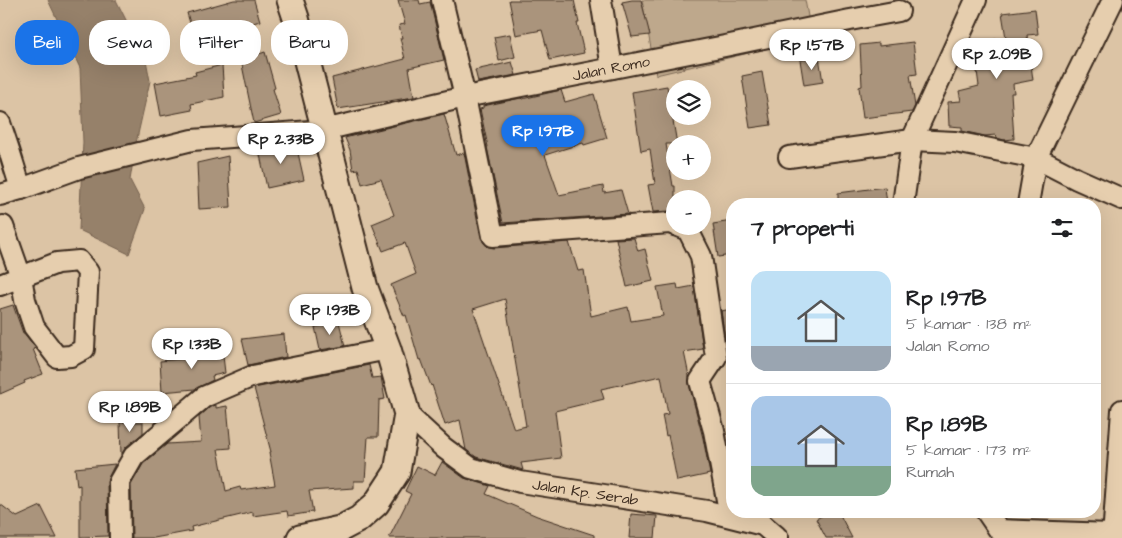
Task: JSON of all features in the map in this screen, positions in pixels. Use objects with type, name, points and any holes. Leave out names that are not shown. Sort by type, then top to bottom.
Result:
[{"type":"street","points":[[290,0],[365,288],[388,349],[407,414],[397,472],[376,504],[359,519],[338,533],[300,538]]},
{"type":"street","points":[[442,0],[466,97],[493,236],[666,223]]},
{"type":"street","points":[[600,0],[612,68]]},
{"type":"street","points":[[904,198],[912,140],[976,0]]},
{"type":"street","points":[[1029,198],[1036,158],[1113,0]]},
{"type":"street","name":"Jalan Romo","points":[[0,195],[79,168],[192,140],[324,130],[466,97],[899,11]]},
{"type":"street","points":[[0,123],[21,189]]},
{"type":"street","points":[[789,157],[912,140],[955,142],[1036,158],[1122,199]]},
{"type":"street","points":[[0,285],[21,277],[57,263],[79,261],[88,272],[84,349],[71,356],[57,357],[34,327],[25,300],[21,277],[3,226]]},
{"type":"street","points":[[690,235],[700,256],[716,357],[700,381],[714,431],[726,495]]},
{"type":"street","points":[[120,538],[119,482],[134,456],[204,396],[253,376],[388,349]]},
{"type":"street","points":[[991,518],[999,530],[1112,536],[1122,410]]},
{"type":"street","name":"Jalan Kp. Serab","points":[[407,414],[444,448],[471,468],[520,482],[726,515]]},
{"type":"street","name":"Jalan Kp. Serab","points":[[737,518],[763,525],[778,538]]},
{"type":"shaded area","points":[[48,0],[116,0],[126,20],[89,20],[89,65],[147,65],[150,81],[130,180],[145,209],[129,254],[79,230],[83,142],[79,65],[79,20],[57,20]]},
{"type":"shaded area","points":[[642,0],[805,0],[812,38],[656,75]]},
{"type":"building","points":[[234,0],[254,0],[260,20],[189,20],[187,13]]},
{"type":"building","points":[[398,0],[419,0],[420,4],[430,2],[444,60],[409,68],[414,97],[338,109],[332,78],[405,59],[399,25],[405,24]]},
{"type":"building","points":[[509,0],[574,0],[584,53],[550,60],[542,30],[516,35]]},
{"type":"building","points":[[641,0],[650,35],[632,37],[622,2]]},
{"type":"building","points":[[1035,9],[1038,34],[1027,35],[1033,80],[1013,84],[1014,93],[1011,93],[1014,139],[1004,140],[997,138],[996,135],[985,136],[962,131],[962,127],[949,126],[948,102],[961,101],[959,91],[979,86],[973,42],[1006,38],[1002,13]]},
{"type":"building","points":[[510,34],[515,57],[499,61],[494,37]]},
{"type":"building","points":[[913,42],[917,74],[910,75],[915,106],[912,112],[863,118],[859,87],[862,86],[860,45],[879,43],[879,46]]},
{"type":"building","points":[[265,52],[281,115],[254,123],[242,65],[261,65],[261,53]]},
{"type":"building","points":[[819,57],[823,82],[804,85],[800,60]]},
{"type":"building","points":[[512,62],[516,75],[478,82],[475,70]]},
{"type":"building","points":[[222,65],[224,97],[191,104],[192,110],[161,116],[155,83],[196,75],[195,72]]},
{"type":"building","points":[[762,72],[771,125],[750,128],[742,76]]},
{"type":"building","points":[[666,86],[666,125],[674,125],[675,135],[666,135],[666,180],[672,180],[675,190],[666,190],[666,211],[653,212],[648,185],[655,184],[650,149],[641,151],[632,92]]},
{"type":"building","points":[[561,90],[565,102],[594,94],[607,138],[584,145],[583,143],[545,155],[559,195],[603,186],[604,193],[621,190],[628,214],[503,223],[480,109],[483,106]]},
{"type":"building","points":[[444,114],[456,155],[464,153],[481,238],[488,247],[569,242],[578,271],[584,270],[591,316],[628,307],[631,321],[663,316],[657,287],[677,284],[678,289],[694,286],[703,349],[684,352],[689,384],[710,474],[677,481],[662,415],[668,414],[661,376],[601,389],[604,399],[555,411],[561,458],[521,463],[523,470],[476,457],[466,450],[460,420],[445,425],[432,385],[421,359],[419,360],[406,315],[404,316],[391,285],[416,274],[405,243],[383,251],[372,224],[394,215],[381,179],[362,184],[358,169],[353,170],[350,150],[345,138]],"holes":[[[505,299],[526,426],[514,429],[473,309]]]},
{"type":"building","points":[[296,144],[304,180],[267,188],[259,150],[279,145]]},
{"type":"building","points":[[228,156],[231,207],[199,209],[197,163]]},
{"type":"building","points":[[885,187],[886,198],[838,198],[838,193]]},
{"type":"building","points":[[726,222],[726,256],[718,257],[713,224]]},
{"type":"building","points":[[634,238],[638,251],[645,249],[653,281],[627,287],[616,239]]},
{"type":"building","points":[[13,305],[23,333],[36,348],[33,349],[43,374],[24,381],[25,383],[0,394],[0,309]]},
{"type":"building","points":[[726,310],[726,345],[721,311]]},
{"type":"building","points":[[339,322],[345,346],[320,350],[315,327]]},
{"type":"building","points":[[284,334],[286,357],[248,365],[242,339]]},
{"type":"building","points":[[222,347],[225,373],[212,376],[213,380],[195,389],[162,392],[160,361],[191,358],[190,351]]},
{"type":"building","points":[[369,365],[372,378],[381,377],[385,399],[379,400],[378,437],[368,437],[365,481],[354,481],[354,488],[309,491],[313,512],[288,516],[287,511],[253,516],[253,512],[191,527],[192,531],[154,538],[132,538],[131,485],[143,464],[167,444],[201,442],[199,417],[210,407],[216,405],[216,408],[227,406],[231,448],[218,449],[226,491],[240,487],[241,490],[275,485],[269,452],[271,452],[254,388]]},
{"type":"building","points":[[120,422],[143,422],[143,433],[126,447],[121,455]]},
{"type":"building","points":[[442,462],[464,478],[490,486],[486,494],[537,516],[594,535],[594,538],[389,538],[411,494],[405,491],[417,466],[435,475]]},
{"type":"building","points":[[115,464],[107,482],[108,536],[80,537],[80,485],[77,486],[75,468]]},
{"type":"building","points":[[0,504],[17,517],[41,506],[57,538],[0,538]]},
{"type":"building","points":[[631,514],[657,516],[655,538],[629,538]]},
{"type":"building","points":[[842,518],[852,538],[826,538],[816,519]]}]
